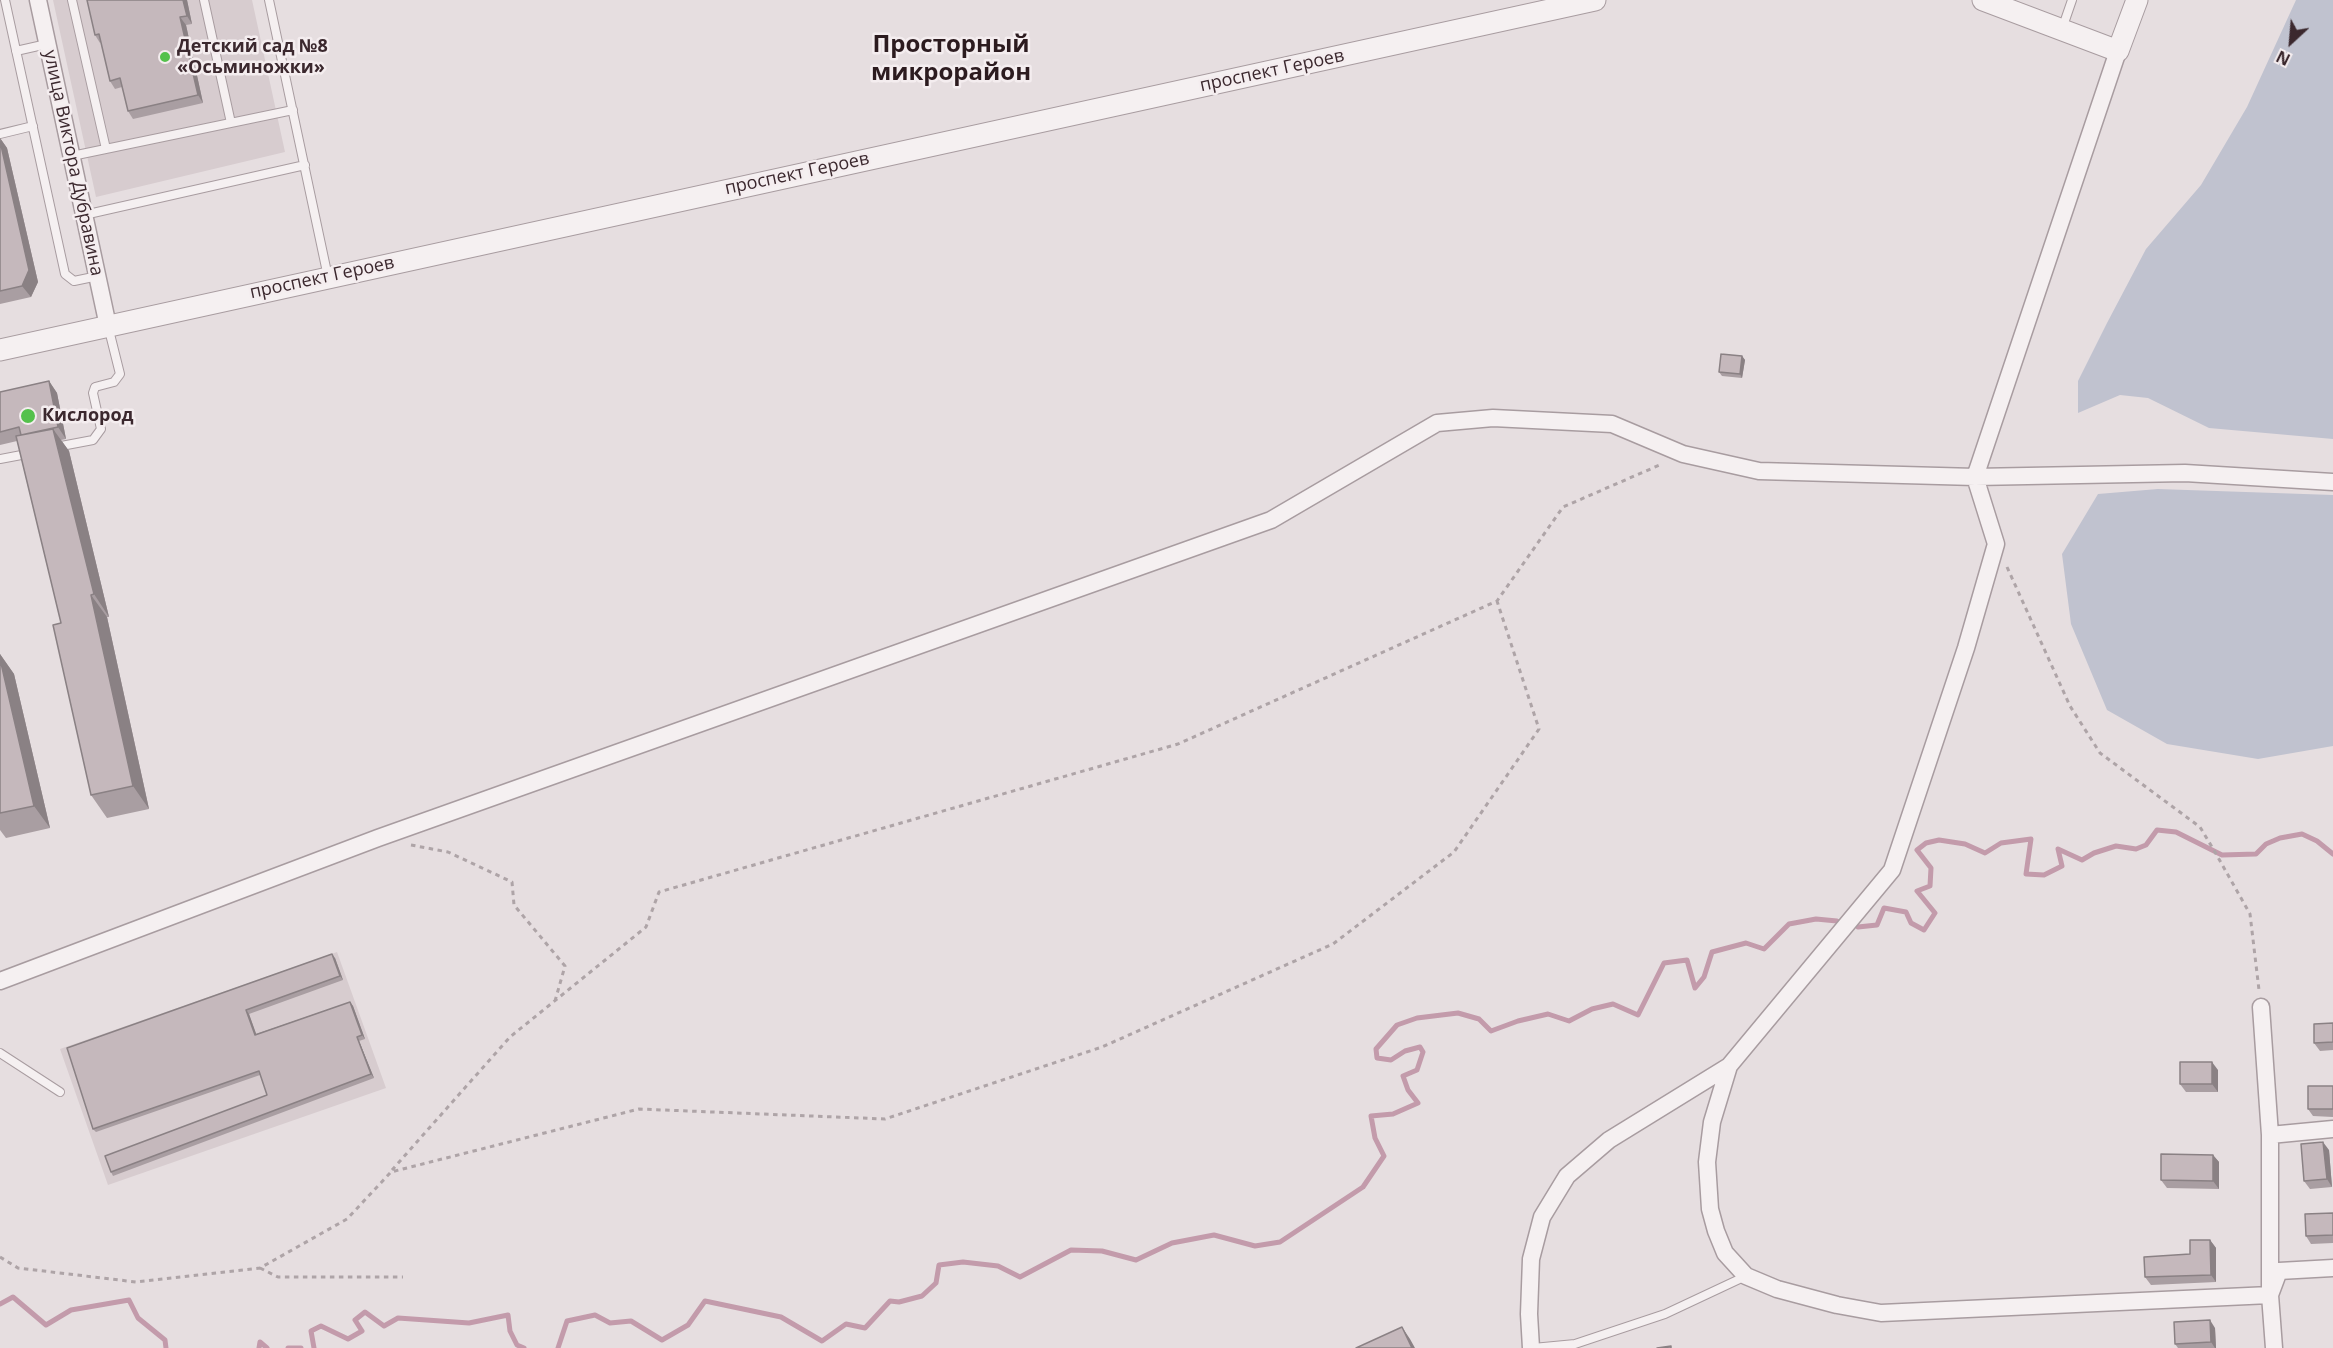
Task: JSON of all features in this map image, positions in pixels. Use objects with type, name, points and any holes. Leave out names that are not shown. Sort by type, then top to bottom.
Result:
[{"type":"street","name":"улица Виктора Дубравина","points":[[38,0],[108,326]]},
{"type":"street","name":"проспект Героев","points":[[0,350],[1561,4],[1594,0]]},
{"type":"street","points":[[1983,0],[2118,51]]},
{"type":"street","points":[[1532,1348],[1529,1314],[1531,1259],[1542,1217],[1567,1176],[1609,1140],[1729,1066],[1892,870],[1966,648],[1996,544],[1975,477],[2137,0]]},
{"type":"street","points":[[0,981],[378,838],[1271,520],[1437,423],[1493,418],[1612,424],[1683,454],[1759,471],[1975,477],[2185,473],[2333,482]]},
{"type":"street","points":[[2261,1007],[2270,1135],[2270,1295],[2274,1348]]},
{"type":"street","points":[[1729,1066],[1712,1122],[1707,1162],[1710,1209],[1725,1253],[1746,1276],[1777,1289],[1817,1300],[1881,1313],[2270,1295]]},
{"type":"street","points":[[2270,1135],[2333,1129]]},
{"type":"street","points":[[2270,1295],[2278,1271],[2333,1268]]},
{"type":"lane","points":[[5,0],[65,274],[74,281],[98,276]]},
{"type":"lane","points":[[72,0],[106,149]]},
{"type":"lane","points":[[204,0],[231,123]]},
{"type":"lane","points":[[269,0],[328,277]]},
{"type":"lane","points":[[2062,30],[2072,0]]},
{"type":"lane","points":[[16,51],[47,44]]},
{"type":"lane","points":[[72,156],[293,110]]},
{"type":"lane","points":[[0,134],[33,126]]},
{"type":"lane","points":[[84,215],[304,165]]},
{"type":"lane","points":[[0,459],[93,440],[101,429],[93,393],[95,387],[114,382],[120,374],[108,326]]},
{"type":"lane","points":[[0,1053],[60,1092]]},
{"type":"lane","points":[[1532,1348],[1575,1344],[1665,1314],[1746,1276]]},
{"type":"path","points":[[0,1257],[18,1268],[136,1282],[260,1268],[347,1219],[510,1037],[646,927],[659,892],[1178,744],[1497,601],[1563,507],[1683,454]]},
{"type":"path","points":[[1996,544],[2070,706],[2100,753],[2200,827],[2216,852],[2250,914],[2261,1007]]},
{"type":"path","points":[[391,1172],[639,1109],[885,1119],[1102,1047],[1333,944],[1454,852],[1539,729],[1497,601]]},
{"type":"path","points":[[408,844],[448,852],[512,882],[514,905],[565,966],[554,1003]]},
{"type":"path","points":[[260,1268],[278,1277],[403,1277]]},
{"type":"shaded area","name":"Детский сад №8 «Осьминожки»","points":[[53,0],[252,0],[285,152],[96,197]]},
{"type":"shaded area","points":[[2296,0],[2333,0],[2333,439],[2209,428],[2148,398],[2120,395],[2078,413],[2078,381],[2146,249],[2201,185],[2247,107]]},
{"type":"shaded area","points":[[2158,489],[2333,495],[2333,746],[2258,759],[2167,744],[2107,710],[2071,624],[2062,554],[2098,494]]},
{"type":"shaded area","points":[[337,952],[386,1088],[108,1185],[60,1049]]},
{"type":"building","points":[[87,0],[183,0],[187,16],[180,17],[198,95],[128,111],[120,78],[110,81],[99,34],[95,35]]},
{"type":"building","points":[[0,141],[29,270],[22,286],[0,291]]},
{"type":"building","points":[[1721,354],[1742,356],[1740,374],[1719,372]]},
{"type":"building","points":[[49,381],[58,427],[21,435],[19,427],[0,432],[0,392]]},
{"type":"building","points":[[53,429],[94,594],[91,595],[133,786],[91,795],[53,625],[61,623],[16,436]]},
{"type":"building","points":[[0,659],[34,806],[0,813]]},
{"type":"building","points":[[332,954],[340,976],[246,1010],[255,1035],[350,1002],[362,1035],[357,1037],[371,1074],[111,1172],[105,1156],[267,1095],[259,1071],[93,1129],[67,1048]]},
{"type":"building","points":[[2333,1023],[2333,1042],[2314,1043],[2314,1024]]},
{"type":"building","points":[[2180,1062],[2212,1062],[2212,1084],[2180,1084]]},
{"type":"building","points":[[2308,1086],[2333,1086],[2333,1109],[2308,1109]]},
{"type":"building","points":[[2323,1142],[2327,1179],[2304,1181],[2301,1144]]},
{"type":"building","points":[[2161,1154],[2213,1155],[2213,1181],[2161,1180]]},
{"type":"building","points":[[2333,1213],[2333,1235],[2306,1236],[2305,1214]]},
{"type":"building","points":[[2190,1240],[2210,1240],[2211,1275],[2145,1277],[2144,1257],[2190,1254]]},
{"type":"building","points":[[2210,1320],[2211,1342],[2175,1344],[2174,1322]]},
{"type":"building","points":[[1402,1327],[1412,1348],[1356,1348]]},
{"type":"waterway","points":[[1858,927],[1877,925],[1884,908],[1906,912],[1911,923],[1924,930],[1935,913],[1917,891],[1930,886],[1931,868],[1917,850],[1926,843],[1939,840],[1965,844],[1985,853],[2001,843],[2031,839],[2026,874],[2044,875],[2062,866],[2058,849],[2082,860],[2094,853],[2116,846],[2136,849],[2146,845],[2157,830],[2176,832],[2222,855],[2256,854],[2266,844],[2280,838],[2302,834],[2317,841],[2333,854]]},
{"type":"waterway","points":[[558,1348],[567,1321],[595,1315],[610,1323],[631,1321],[662,1340],[688,1325],[705,1301],[781,1317],[822,1341],[846,1324],[865,1328],[890,1301],[899,1302],[922,1296],[936,1283],[939,1265],[963,1262],[998,1266],[1020,1277],[1071,1250],[1102,1251],[1136,1260],[1172,1243],[1214,1235],[1255,1246],[1280,1242],[1363,1187],[1384,1156],[1375,1138],[1371,1116],[1393,1114],[1418,1103],[1408,1090],[1403,1076],[1417,1070],[1423,1052],[1420,1047],[1405,1051],[1391,1060],[1377,1058],[1376,1049],[1397,1025],[1417,1018],[1458,1013],[1479,1019],[1491,1031],[1518,1021],[1548,1014],[1569,1021],[1592,1009],[1613,1004],[1638,1015],[1664,963],[1687,960],[1695,988],[1704,977],[1712,952],[1746,943],[1764,949],[1789,924],[1816,919],[1837,921]]},
{"type":"waterway","points":[[0,1304],[13,1297],[46,1325],[71,1310],[129,1300],[138,1318],[165,1340],[166,1348]]},
{"type":"waterway","points":[[314,1348],[311,1331],[321,1326],[348,1339],[362,1331],[355,1320],[365,1312],[384,1326],[398,1318],[469,1323],[508,1315],[510,1331],[517,1345],[524,1348]]},
{"type":"waterway","points":[[259,1348],[260,1342],[267,1348]]},
{"type":"waterway","points":[[288,1348],[301,1348]]},
{"type":"place","name":"Детский сад №8 «Осьминожки»","points":[[165,57]]},
{"type":"place","name":"Кислород","points":[[28,416]]},
{"type":"district","name":"Просторный микрорайон","points":[[951,59]]}]
